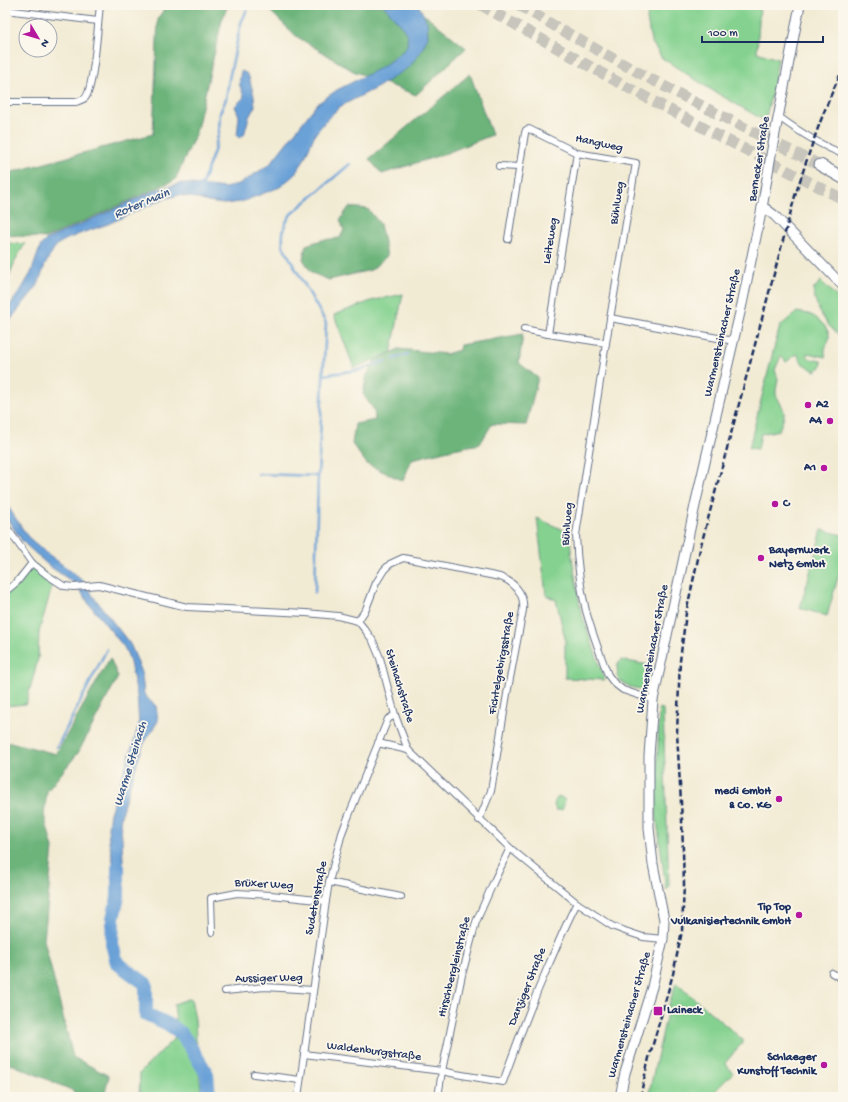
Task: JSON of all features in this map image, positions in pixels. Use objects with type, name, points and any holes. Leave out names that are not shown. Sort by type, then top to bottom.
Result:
[{"type":"highway","points":[[843,172],[820,165],[843,178]]},
{"type":"street","points":[[5,102],[76,102],[84,98],[89,90],[93,70],[100,5]]},
{"type":"street","name":"Bernecker Straße","points":[[800,5],[762,208],[774,215],[843,286]]},
{"type":"street","points":[[5,10],[98,21]]},
{"type":"street","points":[[779,117],[813,139],[843,154]]},
{"type":"street","name":"Hangweg","points":[[508,239],[526,130],[577,152],[636,163]]},
{"type":"street","name":"Leiteweg","points":[[548,334],[577,152]]},
{"type":"street","name":"Bühlweg","points":[[636,163],[576,534],[580,583],[587,612],[608,675],[614,683],[623,690],[653,700]]},
{"type":"street","points":[[499,166],[519,167]]},
{"type":"street","name":"Warmensteinacher Straße","points":[[620,1097],[627,1067],[652,987],[663,940],[664,920],[653,864],[649,828],[649,756],[653,700],[693,517],[734,341],[762,208]]},
{"type":"street","points":[[610,318],[734,341]]},
{"type":"street","points":[[524,329],[606,343]]},
{"type":"street","points":[[5,525],[32,563],[64,586],[74,587],[99,585],[188,607],[306,613],[338,616],[358,621]]},
{"type":"street","name":"Fichtelgebirgsstraße","points":[[358,621],[366,609],[376,583],[384,570],[390,564],[403,558],[500,577],[511,582],[520,592],[524,603],[523,610],[506,694],[491,791],[480,820]]},
{"type":"street","points":[[5,592],[17,582],[32,563]]},
{"type":"street","name":"Steinachstraße","points":[[358,621],[373,641],[380,658],[395,715],[408,750],[510,848],[577,903],[612,926],[625,932],[663,940]]},
{"type":"street","name":"Sudetenstraße","points":[[298,1097],[329,882],[342,833],[388,719],[395,715]]},
{"type":"street","points":[[378,742],[408,750]]},
{"type":"street","name":"Hirschbergleinstraße","points":[[438,1097],[442,1071],[465,964],[476,922],[510,848]]},
{"type":"street","points":[[329,882],[401,897]]},
{"type":"street","name":"Brüxer Weg","points":[[212,932],[211,898],[237,893],[326,901]]},
{"type":"street","name":"Danziger Straße","points":[[503,1082],[542,980],[577,903]]},
{"type":"street","points":[[832,973],[839,978],[843,977]]},
{"type":"street","name":"Aussiger Weg","points":[[225,991],[265,988],[313,990]]},
{"type":"street","name":"Waldenburgstraße","points":[[304,1054],[442,1071],[503,1082]]},
{"type":"street","points":[[254,1074],[300,1080]]},
{"type":"green space","points":[[167,5],[228,5],[222,20],[196,133],[175,180],[47,238],[5,235],[5,174],[153,134],[158,18]]},
{"type":"green space","points":[[264,5],[408,5],[429,18],[466,48],[416,95],[353,71],[296,36]]},
{"type":"green space","points":[[649,5],[760,5],[757,52],[778,59],[765,121],[710,89],[662,58],[651,41],[647,19]]},
{"type":"green space","points":[[470,74],[492,135],[444,154],[382,174],[369,159]]},
{"type":"green space","points":[[349,207],[368,209],[380,224],[387,256],[371,270],[329,280],[312,273],[303,259],[306,245],[322,240],[340,238],[344,230],[340,220]]},
{"type":"green space","points":[[5,243],[25,244],[16,259],[5,286]]},
{"type":"green space","points":[[821,281],[843,303],[843,337],[827,323],[819,310],[813,290]]},
{"type":"green space","points":[[403,294],[391,353],[354,368],[334,315],[371,301]]},
{"type":"green space","points":[[797,312],[813,316],[827,329],[829,339],[825,349],[826,357],[807,353],[810,359],[818,359],[822,362],[821,367],[815,371],[803,364],[797,354],[786,362],[781,356],[775,370],[778,379],[776,395],[783,408],[784,417],[779,430],[761,434],[758,449],[749,448],[780,326]]},
{"type":"green space","points":[[523,334],[519,363],[538,378],[526,425],[492,424],[480,444],[412,459],[403,481],[367,464],[352,444],[355,424],[375,420],[374,410],[363,394],[367,375],[376,359],[399,349],[446,354],[459,350],[460,345]]},
{"type":"green space","points":[[537,518],[570,533],[571,551],[581,612],[605,680],[565,678],[565,638],[556,600],[546,595]]},
{"type":"green space","points":[[822,530],[843,535],[843,560],[827,616],[800,608]]},
{"type":"green space","points":[[32,563],[54,580],[39,632],[38,659],[26,704],[5,706],[5,592]]},
{"type":"green space","points":[[110,658],[118,677],[78,753],[47,791],[44,815],[53,848],[44,940],[73,1057],[109,1076],[104,1097],[75,1097],[74,1091],[11,1064],[5,1069],[5,747],[10,742],[56,754]]},
{"type":"green space","points":[[621,660],[654,666],[651,682],[643,690],[630,687],[618,679],[617,666]]},
{"type":"green space","points":[[659,708],[663,709],[669,887],[666,890],[656,813]]},
{"type":"green space","points":[[559,796],[565,800],[564,805],[562,810],[556,810],[554,805]]},
{"type":"green space","points":[[676,983],[744,1041],[725,1063],[733,1073],[709,1097],[648,1097],[669,1004]]},
{"type":"green space","points":[[191,998],[195,1019],[197,1058],[202,1097],[139,1097],[140,1073],[177,1035],[174,1004]]},
{"type":"water","points":[[383,5],[419,6],[427,22],[428,37],[420,53],[409,67],[378,87],[341,106],[329,117],[315,134],[303,162],[294,175],[280,187],[241,202],[224,204],[179,195],[163,199],[108,224],[67,239],[58,244],[53,250],[45,265],[38,285],[5,328],[5,312],[31,273],[41,245],[46,240],[156,190],[182,183],[225,188],[241,183],[270,164],[317,104],[337,90],[382,67],[403,51],[407,46],[408,36],[401,25]]},
{"type":"water","points":[[241,71],[246,73],[249,77],[255,106],[249,117],[244,135],[240,138],[237,136],[239,116],[235,106],[244,97],[240,84]]},
{"type":"water","points":[[5,502],[28,537],[85,583],[93,596],[130,644],[142,676],[144,694],[156,706],[158,721],[143,745],[122,810],[120,823],[123,860],[119,886],[109,841],[108,827],[110,813],[139,724],[137,695],[129,658],[124,647],[89,604],[76,584],[49,566],[23,542],[5,516]]},
{"type":"waterway","name":"Roter Main","points":[[201,187],[214,151],[219,132],[220,113],[226,99],[241,23],[249,5]]},
{"type":"waterway","points":[[315,593],[318,476],[326,323],[283,246],[283,233],[286,222],[291,214],[350,164]]},
{"type":"waterway","points":[[394,359],[408,354]]},
{"type":"waterway","points":[[324,375],[359,370],[386,361]]},
{"type":"waterway","points":[[258,474],[318,476]]},
{"type":"waterway","points":[[57,747],[107,649]]},
{"type":"waterway","name":"Warme Steinach","points":[[118,867],[118,897],[113,918],[112,944],[117,963],[146,984],[146,1014],[168,1024],[181,1033],[207,1074],[208,1097]]},
{"type":"tunnel","points":[[481,5],[623,85],[843,199]]},
{"type":"tunnel","points":[[519,5],[668,88],[820,165]]},
{"type":"railway","points":[[640,1097],[649,1058],[673,974],[682,931],[684,884],[677,733],[680,661],[686,613],[701,545],[795,196],[823,115],[843,69]]},
{"type":"place","name":"A2","points":[[808,405]]},
{"type":"place","name":"A4","points":[[830,421]]},
{"type":"place","name":"A1","points":[[824,468]]},
{"type":"place","name":"C","points":[[775,504]]},
{"type":"place","name":"Bayernwerk Netz GmbH","points":[[761,558]]},
{"type":"place","name":"medi GmbH & Co. KG","points":[[779,799]]},
{"type":"place","name":"Tip Top Vulkanisiertechnik GmbH","points":[[799,915]]},
{"type":"place","name":"Laineck","points":[[658,1011]]},
{"type":"place","name":"Schlaeger Kunstoff Technik","points":[[824,1065]]}]
